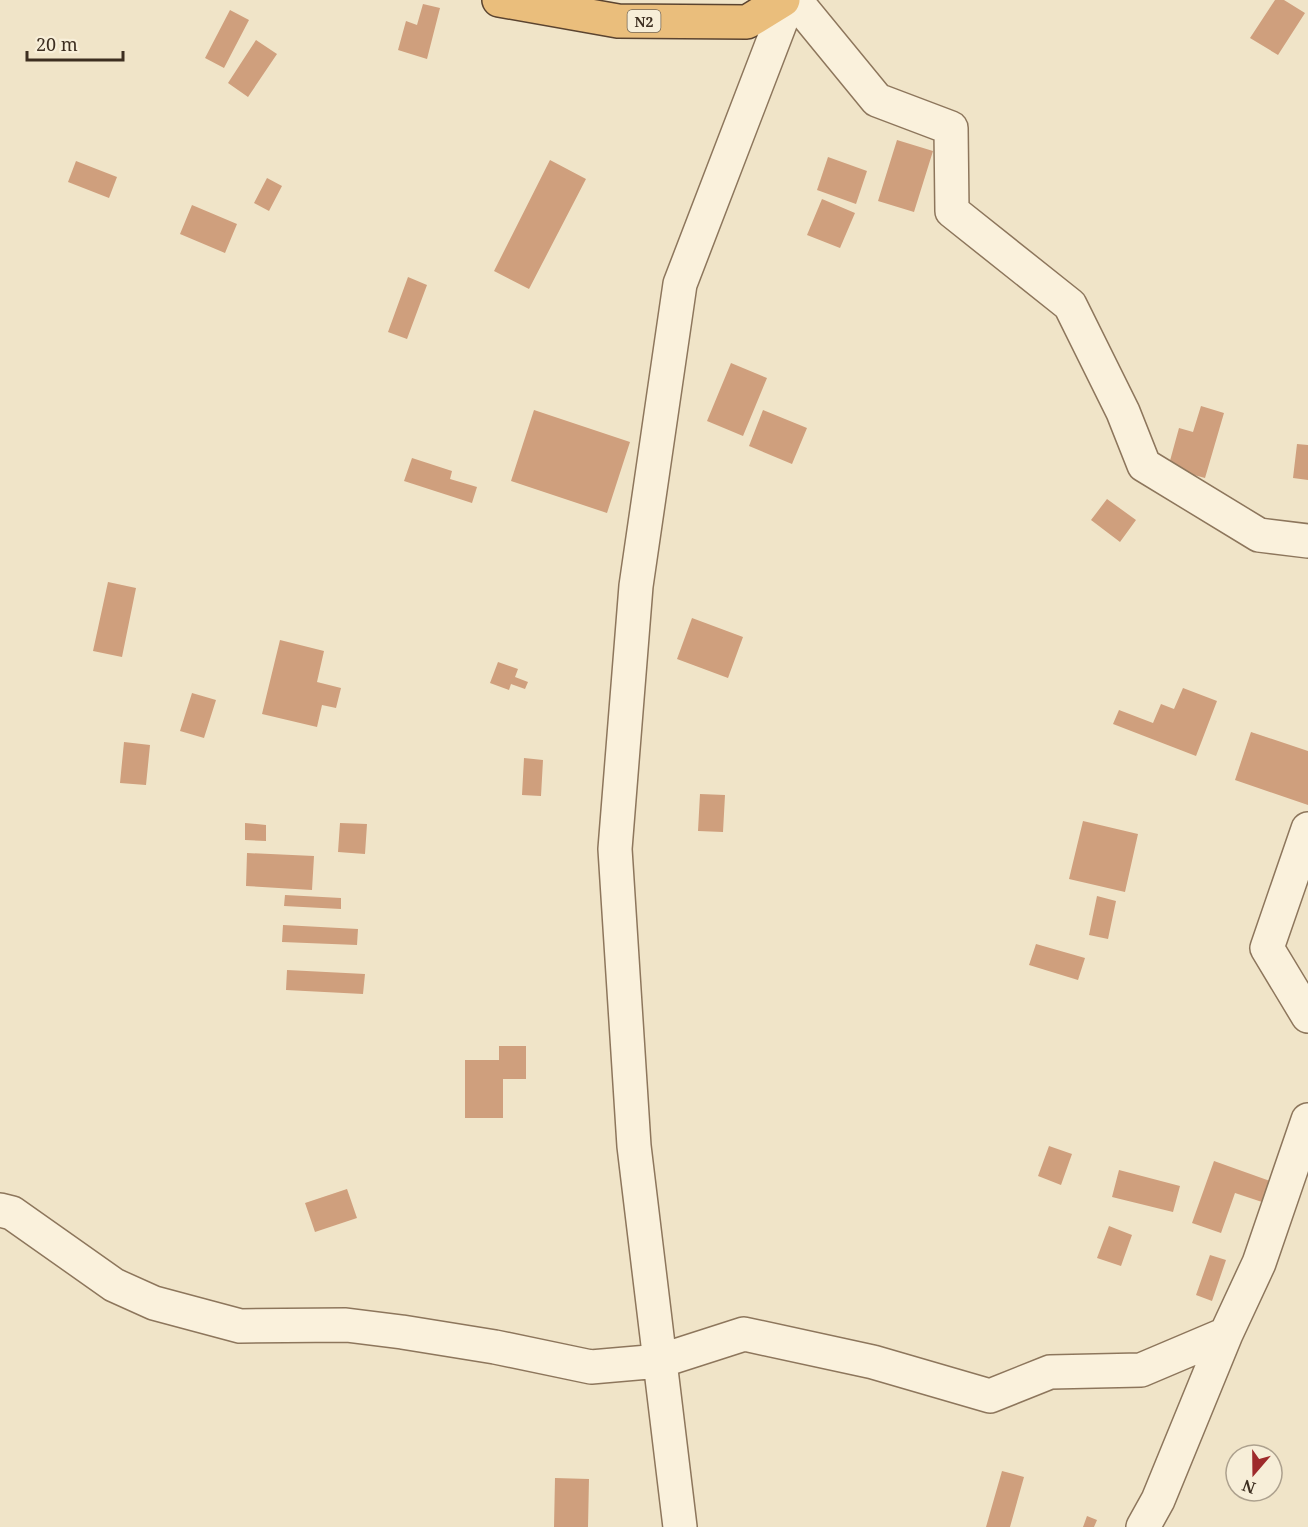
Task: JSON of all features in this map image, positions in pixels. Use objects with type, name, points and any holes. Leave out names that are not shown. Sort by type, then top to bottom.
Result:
[{"type":"highway","name":"N2","points":[[500,0],[618,21],[747,22],[783,0]]},
{"type":"street","points":[[680,1527],[634,1146],[615,849],[636,586],[680,284],[789,0]]},
{"type":"street","points":[[795,0],[877,100],[951,128],[952,211],[1070,305],[1123,412],[1144,465],[1259,536],[1308,541]]},
{"type":"street","points":[[1308,829],[1267,948],[1308,1016]]},
{"type":"street","points":[[1143,1527],[1158,1500],[1226,1334],[1259,1263],[1308,1120]]},
{"type":"street","points":[[0,1210],[12,1213],[114,1285],[154,1303],[240,1326],[346,1325],[460,1341],[591,1367],[660,1361],[744,1334],[873,1362],[990,1396],[1050,1372],[1141,1370],[1226,1334]]},
{"type":"building","points":[[1275,0],[1284,0],[1305,13],[1278,55],[1250,38]]},
{"type":"building","points":[[423,4],[440,8],[427,59],[398,50],[406,21],[417,25]]},
{"type":"building","points":[[230,10],[249,20],[224,68],[205,58]]},
{"type":"building","points":[[256,40],[277,54],[248,97],[228,83]]},
{"type":"building","points":[[897,140],[933,151],[914,212],[878,201]]},
{"type":"building","points":[[828,157],[867,171],[856,204],[817,190]]},
{"type":"building","points":[[550,160],[586,179],[529,289],[494,271]]},
{"type":"building","points":[[76,161],[117,177],[109,198],[68,182]]},
{"type":"building","points":[[267,178],[282,186],[269,211],[254,203]]},
{"type":"building","points":[[822,199],[855,213],[840,248],[807,235]]},
{"type":"building","points":[[192,205],[237,224],[225,253],[180,234]]},
{"type":"building","points":[[408,277],[427,285],[407,339],[388,332]]},
{"type":"building","points":[[731,363],[767,378],[743,436],[707,421]]},
{"type":"building","points":[[1201,406],[1224,413],[1205,478],[1168,468],[1179,428],[1193,432]]},
{"type":"building","points":[[534,410],[630,442],[607,513],[511,481]]},
{"type":"building","points":[[763,410],[807,428],[792,464],[749,446]]},
{"type":"building","points":[[1297,444],[1308,445],[1308,480],[1293,478]]},
{"type":"building","points":[[412,458],[452,471],[450,479],[477,487],[472,503],[404,481]]},
{"type":"building","points":[[1107,499],[1136,520],[1120,542],[1091,520]]},
{"type":"building","points":[[108,582],[136,588],[122,657],[93,651]]},
{"type":"building","points":[[692,618],[743,637],[728,678],[677,659]]},
{"type":"building","points":[[280,640],[324,651],[317,682],[341,688],[336,708],[322,705],[317,727],[262,714]]},
{"type":"building","points":[[498,662],[518,669],[515,677],[528,682],[525,689],[511,684],[509,690],[490,683]]},
{"type":"building","points":[[1183,688],[1217,701],[1196,756],[1113,724],[1119,710],[1153,723],[1161,704],[1174,709]]},
{"type":"building","points":[[192,693],[216,700],[204,738],[180,731]]},
{"type":"building","points":[[1251,732],[1308,751],[1308,805],[1235,780]]},
{"type":"building","points":[[124,742],[150,745],[146,785],[120,783]]},
{"type":"building","points":[[524,758],[543,760],[541,796],[522,795]]},
{"type":"building","points":[[700,794],[725,795],[723,832],[698,831]]},
{"type":"building","points":[[1083,821],[1138,834],[1125,892],[1069,879]]},
{"type":"building","points":[[245,823],[266,825],[266,841],[245,840]]},
{"type":"building","points":[[340,823],[367,824],[365,854],[338,852]]},
{"type":"building","points":[[247,853],[314,856],[312,890],[246,886]]},
{"type":"building","points":[[285,895],[341,898],[341,909],[284,906]]},
{"type":"building","points":[[1097,896],[1116,901],[1108,939],[1089,935]]},
{"type":"building","points":[[283,925],[358,929],[357,945],[282,942]]},
{"type":"building","points":[[1036,944],[1085,958],[1078,980],[1029,965]]},
{"type":"building","points":[[287,970],[365,974],[363,994],[286,990]]},
{"type":"building","points":[[499,1046],[526,1046],[526,1079],[503,1079],[503,1118],[465,1118],[465,1060],[499,1060]]},
{"type":"building","points":[[1049,1146],[1072,1154],[1061,1185],[1038,1176]]},
{"type":"building","points":[[1214,1161],[1270,1181],[1262,1202],[1235,1193],[1221,1233],[1192,1223]]},
{"type":"building","points":[[1119,1170],[1180,1186],[1173,1212],[1112,1197]]},
{"type":"building","points":[[347,1189],[357,1218],[315,1232],[305,1203]]},
{"type":"building","points":[[1109,1226],[1132,1235],[1121,1266],[1097,1258]]},
{"type":"building","points":[[1210,1255],[1226,1260],[1212,1301],[1196,1295]]},
{"type":"building","points":[[1002,1471],[1024,1477],[1010,1527],[986,1527]]},
{"type":"building","points":[[555,1478],[589,1479],[588,1527],[554,1527]]},
{"type":"building","points":[[1087,1516],[1097,1520],[1094,1527],[1083,1527]]}]
